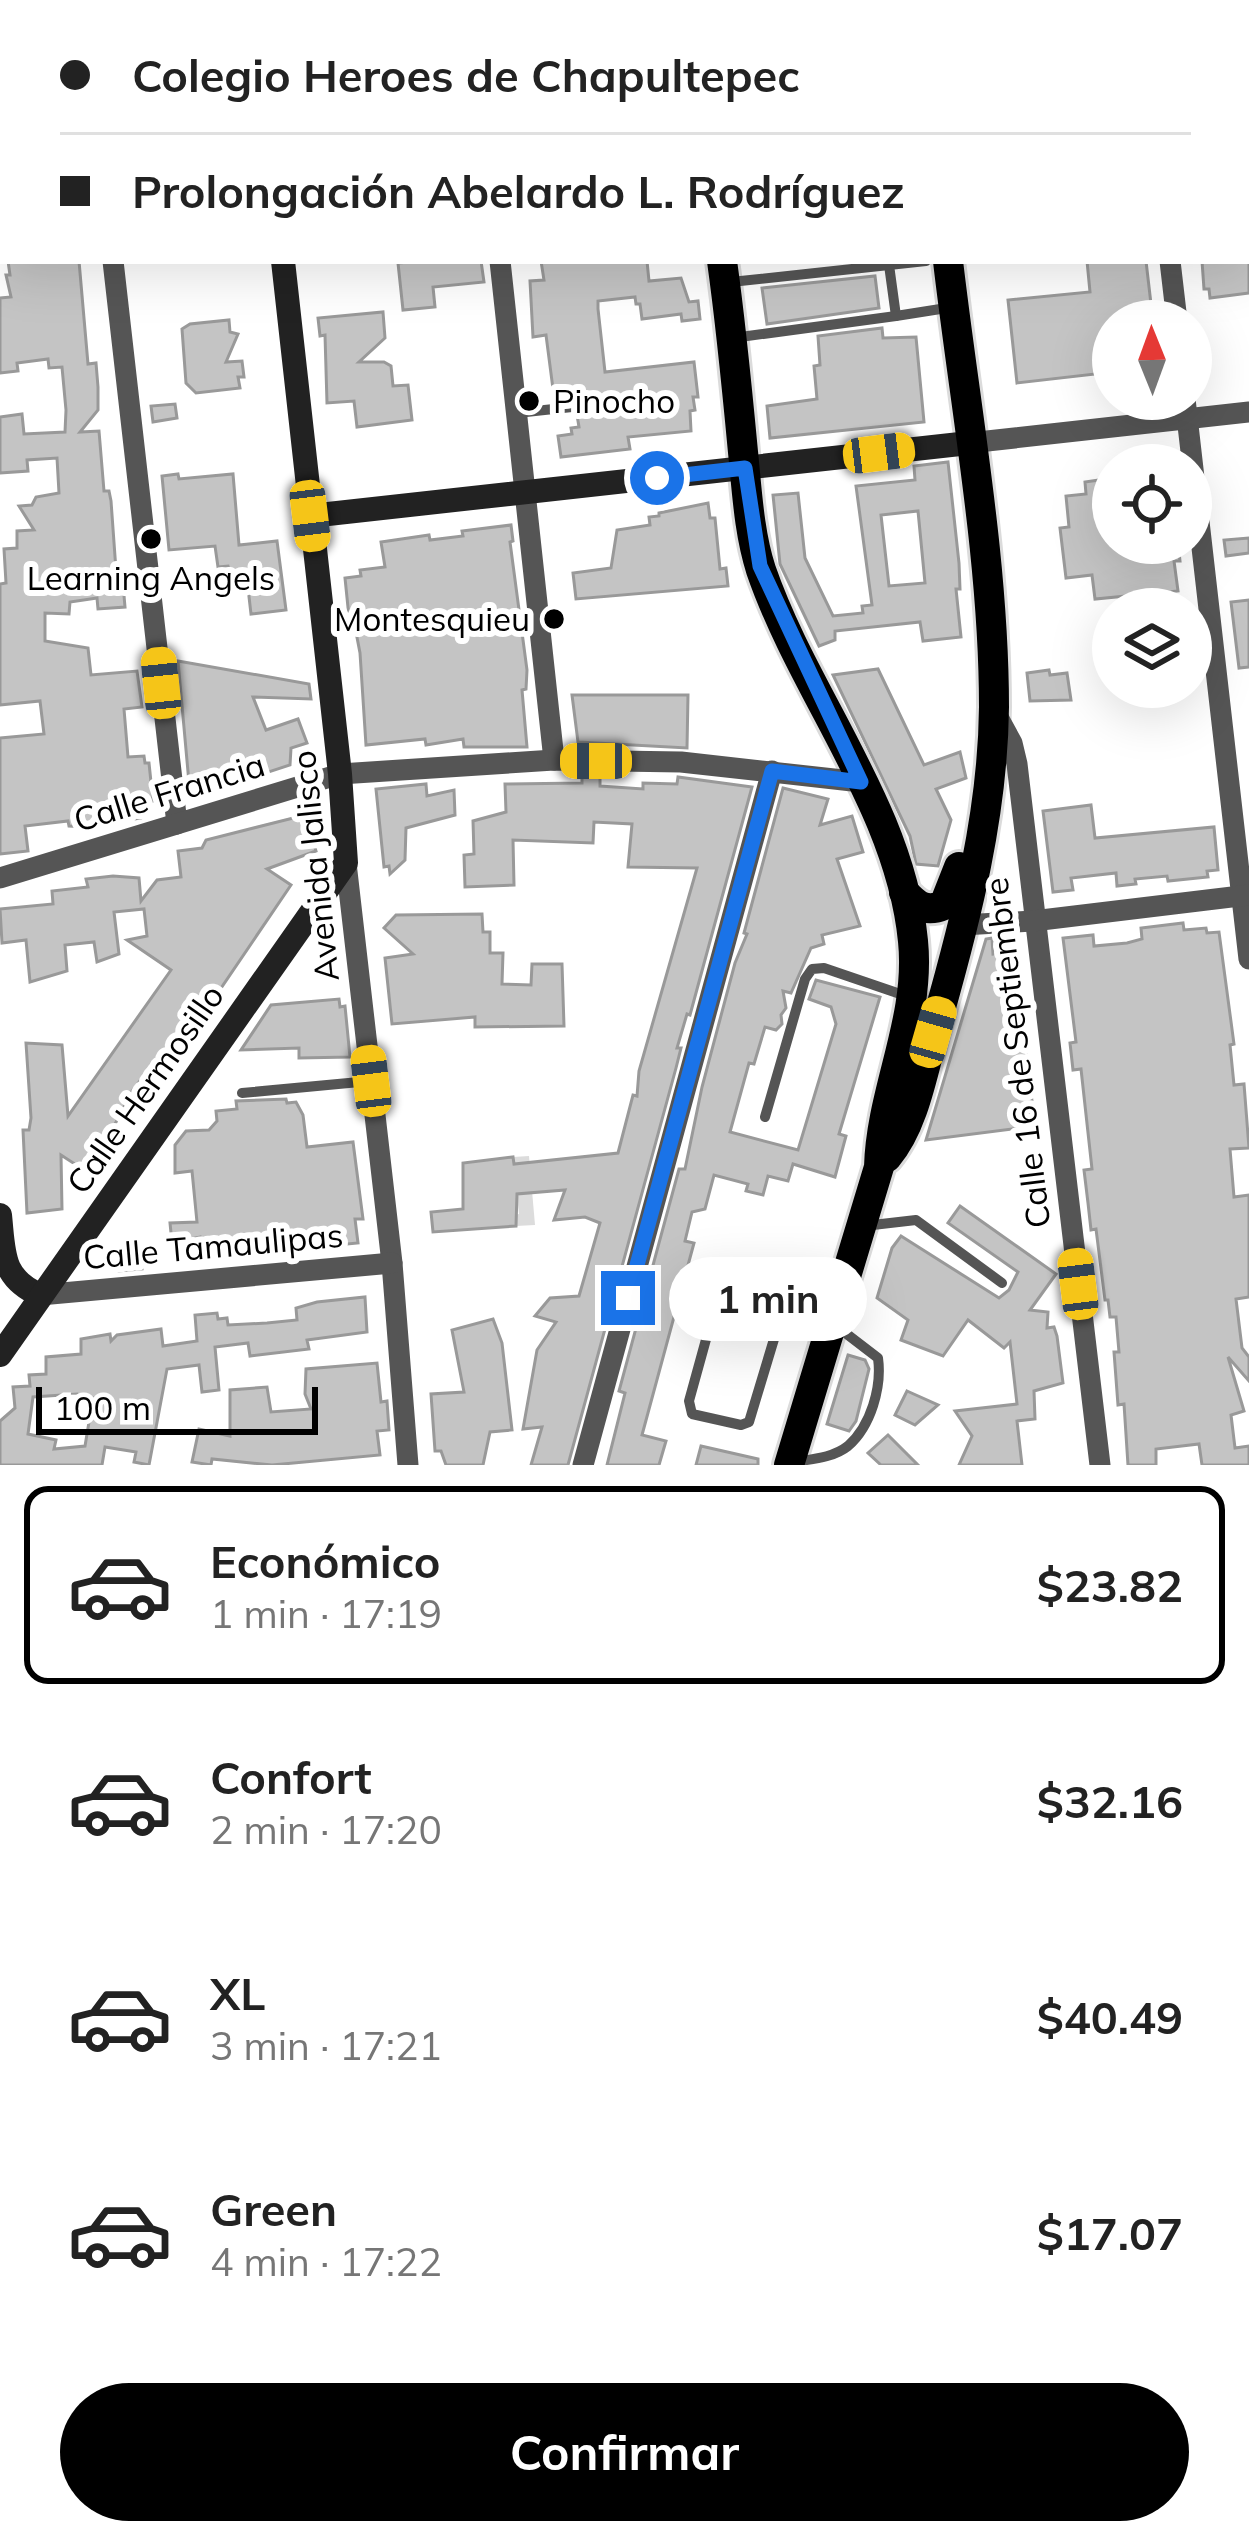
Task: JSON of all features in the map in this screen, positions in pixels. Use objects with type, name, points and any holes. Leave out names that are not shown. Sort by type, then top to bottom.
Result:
[{"type":"main road","points":[[879,1166],[897,1146],[915,1098],[963,926],[982,839],[994,710],[991,632],[948,264]]},
{"type":"main road","points":[[724,272],[760,566],[889,842],[913,936],[913,998],[880,1139],[879,1166],[789,1464]]},
{"type":"main road","points":[[904,892],[922,908],[934,910],[944,905],[959,867],[982,839]]},
{"type":"street","points":[[113,264],[177,824]]},
{"type":"street","name":"Avenida Jalisco","points":[[283,264],[392,1263],[408,1465]]},
{"type":"street","points":[[500,264],[554,760]]},
{"type":"street","points":[[1170,264],[1175,300]]},
{"type":"street","points":[[1212,410],[1249,412]]},
{"type":"street","points":[[310,516],[969,443],[1103,420]]},
{"type":"street","points":[[1187,420],[1249,959]]},
{"type":"street","name":"Calle 16 de Septiembre","points":[[994,710],[1012,743],[1016,764],[1100,1465]]},
{"type":"street","name":"Calle Francia","points":[[0,878],[340,774],[554,760],[681,762],[861,782]]},
{"type":"street","points":[[584,1465],[772,771]]},
{"type":"street","name":"Calle Hermosillo","points":[[0,1355],[346,862]]},
{"type":"street","points":[[963,926],[1245,895]]},
{"type":"street","points":[[0,1215],[10,1273],[19,1286],[40,1295]]},
{"type":"street","name":"Calle Tamaulipas","points":[[40,1295],[392,1263]]},
{"type":"lane","points":[[724,272],[898,264]]},
{"type":"lane","points":[[889,265],[896,316]]},
{"type":"lane","points":[[732,338],[953,307]]},
{"type":"lane","points":[[517,413],[572,406]]},
{"type":"lane","points":[[765,1118],[805,979],[812,969],[824,968],[913,998]]},
{"type":"lane","points":[[242,1093],[371,1081]]},
{"type":"lane","points":[[861,1226],[916,1220],[1002,1282]]},
{"type":"lane","points":[[787,1296],[749,1422],[741,1425],[692,1414],[689,1401],[718,1296],[739,1290],[787,1296],[834,1312],[878,1358],[879,1394],[850,1444],[828,1457],[789,1464]]},
{"type":"shaded area","points":[[529,1156],[535,1225],[516,1226],[513,1157]]},
{"type":"building","points":[[8,264],[79,264],[88,364],[96,363],[98,387],[98,410],[80,432],[99,431],[104,491],[109,491],[111,501],[117,584],[123,584],[125,607],[98,609],[97,598],[70,602],[69,614],[45,613],[45,641],[88,648],[91,675],[137,671],[142,707],[124,709],[128,757],[144,756],[149,763],[153,801],[147,801],[141,818],[87,827],[69,826],[68,821],[25,826],[28,851],[0,854],[0,738],[44,734],[40,701],[0,705],[4,549],[17,548],[17,531],[34,530],[19,506],[59,493],[57,458],[27,460],[28,471],[0,473],[0,417],[22,414],[24,434],[65,432],[66,410],[62,367],[49,368],[48,359],[17,363],[18,371],[0,373],[0,298],[11,297],[6,275],[10,275]]},
{"type":"building","points":[[398,264],[481,264],[484,282],[433,287],[435,307],[403,310]]},
{"type":"building","points":[[541,264],[647,264],[649,281],[681,278],[689,302],[698,301],[700,319],[682,321],[681,314],[642,319],[635,297],[598,301],[598,309],[605,372],[694,362],[698,397],[693,397],[695,410],[690,411],[691,431],[628,437],[630,449],[561,457],[558,436],[572,434],[571,428],[579,427],[577,415],[582,407],[575,396],[563,397],[561,387],[553,389],[546,335],[533,337],[530,281],[544,280]]},
{"type":"building","points":[[1087,264],[1146,264],[1151,300],[1092,300],[1092,374],[1017,383],[1008,300],[1090,292]]},
{"type":"building","points":[[1202,264],[1249,264],[1249,293],[1210,298],[1209,289],[1204,289]]},
{"type":"building","points":[[875,276],[879,308],[767,324],[762,288]]},
{"type":"building","points":[[383,312],[385,338],[359,362],[391,366],[393,386],[408,385],[412,420],[357,427],[354,401],[327,403],[325,335],[320,336],[318,318]]},
{"type":"building","points":[[229,320],[230,332],[238,334],[226,362],[242,361],[240,388],[196,393],[186,383],[182,329]]},
{"type":"building","points":[[882,328],[883,338],[916,337],[924,422],[770,438],[767,406],[817,399],[818,336]]},
{"type":"building","points":[[175,404],[177,418],[153,422],[151,406]]},
{"type":"building","points":[[948,462],[961,637],[923,641],[920,622],[835,631],[835,640],[819,646],[780,564],[773,495],[798,493],[805,558],[833,616],[863,613],[862,606],[872,605],[856,486],[915,480],[914,466]],"holes":[[[918,511],[925,583],[889,586],[881,515]]]},
{"type":"building","points":[[178,474],[179,479],[233,474],[239,545],[277,541],[286,610],[251,614],[248,588],[235,590],[228,566],[218,567],[215,546],[169,550],[162,476]]},
{"type":"building","points":[[1092,481],[1092,564],[1174,564],[1178,588],[1094,588],[1092,575],[1066,578],[1060,528],[1069,527],[1066,496],[1086,494],[1085,482]]},
{"type":"building","points":[[708,503],[710,518],[715,518],[720,569],[726,568],[728,586],[576,599],[573,573],[611,568],[617,530],[650,525],[649,517],[659,513]]},
{"type":"building","points":[[511,525],[527,670],[526,689],[522,690],[527,747],[464,747],[463,739],[426,745],[425,739],[366,745],[360,653],[355,627],[350,627],[345,578],[361,576],[360,570],[385,567],[381,542],[463,536],[462,531]]},
{"type":"building","points":[[1249,538],[1249,553],[1226,556],[1224,540]]},
{"type":"building","points":[[1249,600],[1249,667],[1239,668],[1231,602]]},
{"type":"building","points":[[178,661],[309,684],[311,699],[253,697],[266,730],[298,719],[307,743],[291,748],[290,765],[244,780],[241,771],[203,775],[205,792],[190,794]]},
{"type":"building","points":[[878,669],[924,765],[960,752],[966,778],[936,789],[951,820],[938,866],[916,864],[910,836],[833,675]]},
{"type":"building","points":[[1049,670],[1050,675],[1067,673],[1071,700],[1030,701],[1027,673]]},
{"type":"building","points":[[572,695],[688,695],[687,748],[578,742]]},
{"type":"building","points":[[582,777],[600,777],[600,786],[643,789],[643,783],[677,784],[678,777],[752,787],[677,1048],[681,1048],[676,1068],[568,1465],[531,1465],[542,1427],[523,1429],[537,1350],[556,1322],[535,1316],[550,1298],[579,1296],[600,1223],[585,1217],[554,1220],[565,1190],[517,1194],[516,1226],[433,1232],[431,1212],[463,1209],[463,1163],[513,1157],[514,1164],[618,1153],[697,868],[628,867],[632,824],[594,822],[593,843],[513,840],[514,885],[465,887],[464,855],[474,854],[473,821],[506,812],[505,784],[582,783]]},
{"type":"building","points":[[426,784],[427,796],[454,790],[455,815],[406,828],[405,860],[390,874],[389,866],[384,867],[376,789]]},
{"type":"building","points":[[783,788],[828,799],[820,825],[852,816],[863,852],[837,859],[860,926],[822,935],[824,944],[811,948],[791,993],[783,991],[782,1024],[776,1030],[765,1027],[754,1064],[749,1063],[730,1132],[798,1150],[836,1024],[831,1007],[809,999],[816,980],[880,997],[839,1134],[846,1136],[835,1177],[793,1164],[788,1181],[768,1176],[763,1195],[746,1191],[748,1184],[714,1175],[705,1209],[692,1212],[685,1241],[694,1243],[642,1435],[666,1441],[659,1465],[607,1465],[625,1393],[619,1391],[679,1169],[685,1169],[702,1087]]},
{"type":"building","points":[[1091,805],[1095,838],[1214,827],[1218,870],[1207,871],[1208,877],[1135,879],[1136,884],[1117,886],[1116,873],[1071,878],[1073,890],[1053,892],[1043,811]]},
{"type":"building","points":[[305,815],[316,851],[267,869],[291,885],[158,1081],[146,1073],[132,1091],[96,1161],[92,1158],[84,1170],[61,1155],[62,1209],[27,1213],[23,1130],[29,1130],[31,1118],[26,1043],[62,1045],[68,1116],[171,970],[127,940],[147,936],[144,909],[114,912],[119,954],[97,962],[94,942],[65,945],[67,971],[30,982],[26,940],[2,943],[0,909],[53,904],[52,891],[88,887],[86,879],[113,876],[139,878],[141,901],[157,880],[181,877],[178,851],[202,848],[206,840]]},
{"type":"building","points":[[482,914],[483,932],[490,932],[490,953],[503,953],[502,984],[531,985],[532,964],[562,964],[564,1026],[475,1027],[475,1017],[392,1024],[385,958],[413,954],[384,928],[396,915]]},
{"type":"building","points":[[1183,923],[1184,930],[1219,932],[1234,1044],[1230,1045],[1234,1085],[1244,1084],[1249,1148],[1230,1149],[1234,1197],[1249,1195],[1249,1297],[1236,1299],[1242,1348],[1249,1357],[1249,1381],[1228,1357],[1244,1411],[1231,1415],[1235,1448],[1249,1446],[1249,1465],[1202,1465],[1199,1444],[1156,1449],[1156,1465],[1128,1465],[1124,1404],[1118,1405],[1116,1317],[1110,1317],[1105,1300],[1096,1229],[1091,1230],[1084,1170],[1092,1169],[1081,1069],[1073,1070],[1070,1043],[1076,1042],[1063,938],[1093,935],[1094,946],[1127,943],[1142,939],[1141,928]]},
{"type":"building","points":[[992,938],[993,954],[1014,952],[1035,1126],[926,1140],[986,939]]},
{"type":"building","points":[[339,999],[340,1007],[345,1006],[350,1057],[299,1058],[299,1048],[241,1050],[271,1005]]},
{"type":"building","points":[[236,1101],[296,1102],[303,1115],[307,1147],[353,1142],[363,1219],[355,1219],[358,1243],[275,1251],[274,1243],[244,1246],[245,1252],[202,1256],[200,1237],[172,1243],[170,1223],[197,1222],[192,1171],[175,1173],[175,1145],[186,1131],[209,1130],[217,1121],[216,1111],[237,1109]]},
{"type":"building","points":[[960,1206],[1056,1274],[1030,1310],[1048,1312],[1047,1328],[1054,1327],[1057,1336],[1063,1383],[1034,1391],[1035,1419],[1017,1421],[1022,1465],[959,1465],[972,1436],[955,1411],[1017,1404],[1010,1342],[1004,1348],[968,1320],[943,1356],[901,1340],[908,1320],[877,1298],[892,1248],[901,1236],[999,1298],[1009,1290],[1018,1272],[948,1223]]},
{"type":"building","points":[[140,1245],[142,1269],[119,1271],[117,1247]]},
{"type":"building","points":[[365,1297],[367,1332],[307,1340],[309,1349],[250,1356],[248,1343],[215,1347],[219,1390],[202,1392],[199,1365],[167,1369],[149,1465],[134,1462],[136,1452],[105,1447],[102,1465],[0,1465],[0,1421],[15,1408],[13,1387],[30,1386],[29,1375],[46,1374],[46,1357],[81,1354],[81,1339],[110,1334],[111,1341],[117,1335],[161,1329],[163,1346],[197,1341],[195,1315],[217,1313],[218,1319],[227,1318],[228,1325],[297,1320],[296,1308]],"holes":[[[77,1394],[78,1400],[93,1398],[85,1446],[54,1449],[56,1440],[28,1434],[33,1397]]]},
{"type":"building","points":[[493,1319],[502,1343],[512,1430],[490,1432],[483,1465],[446,1465],[441,1451],[435,1451],[431,1394],[464,1392],[452,1330]]},
{"type":"building","points":[[848,1355],[865,1360],[869,1369],[849,1431],[827,1424]]},
{"type":"building","points":[[377,1363],[389,1430],[377,1431],[380,1455],[272,1465],[212,1459],[211,1465],[192,1462],[199,1429],[230,1436],[230,1390],[267,1387],[271,1412],[311,1409],[305,1394],[306,1369]]},
{"type":"building","points":[[907,1391],[938,1405],[915,1425],[895,1415]]},
{"type":"building","points":[[888,1435],[918,1465],[881,1465],[868,1453]]},
{"type":"building","points":[[701,1446],[758,1459],[758,1465],[696,1465]]},
{"type":"place","name":"Pinocho","points":[[529,401]]},
{"type":"place","name":"Learning Angels","points":[[151,539]]},
{"type":"place","name":"Montesquieu","points":[[554,619]]},
{"type":"route","points":[[628,1298],[772,771],[861,782],[760,566],[745,468],[657,478]]}]
